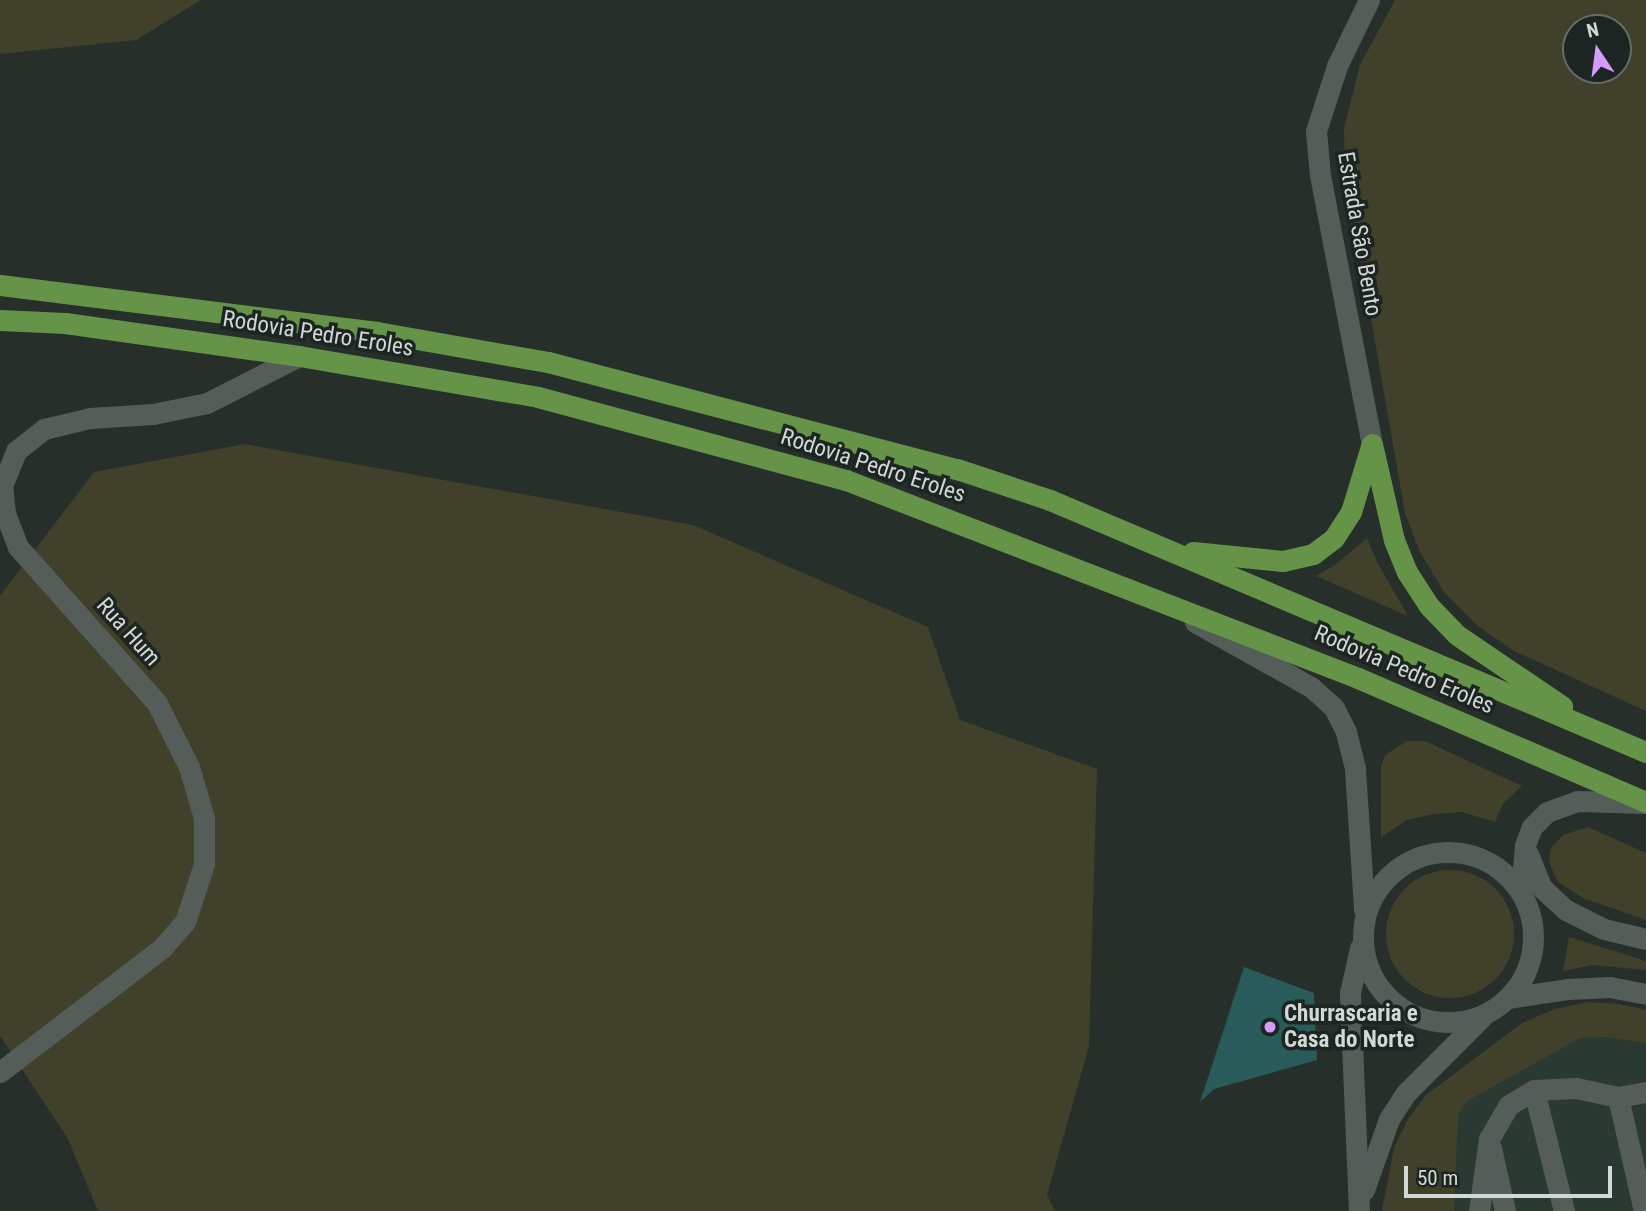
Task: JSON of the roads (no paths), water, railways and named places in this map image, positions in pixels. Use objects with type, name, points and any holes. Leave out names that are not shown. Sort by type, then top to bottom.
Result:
[{"type":"highway","name":"Rodovia Pedro Eroles","points":[[0,285],[364,330],[548,362],[957,469],[1050,500],[1646,752]]},
{"type":"highway","name":"Rodovia Pedro Eroles","points":[[0,320],[65,323],[299,356],[538,397],[846,480],[1358,678],[1646,803]]},
{"type":"highway","points":[[1169,550],[1283,561],[1312,554],[1334,538],[1351,512],[1372,444]]},
{"type":"highway","points":[[1372,444],[1394,540],[1408,572],[1429,606],[1457,635],[1603,734]]},
{"type":"street","name":"Estrada São Bento","points":[[1369,0],[1337,66],[1316,131],[1320,175],[1372,444]]},
{"type":"street","name":"Rua Hum","points":[[0,1072],[134,972],[185,922],[204,864],[204,818],[189,767],[157,703],[18,547],[5,513],[1,485],[16,451],[44,429],[90,418],[153,414],[208,403],[299,356]]},
{"type":"street","points":[[1150,597],[1311,687],[1334,708],[1346,732],[1354,769],[1364,914],[1362,942],[1350,993],[1359,1208]]},
{"type":"street","points":[[1521,892],[1525,845],[1532,827],[1547,812],[1577,802],[1646,803]]},
{"type":"street","points":[[1525,845],[1541,887],[1566,910],[1604,929],[1646,939]]},
{"type":"street","points":[[1359,1208],[1377,1150],[1406,1093],[1485,1014],[1508,998],[1525,975],[1534,947],[1532,918],[1521,892],[1502,870],[1477,856],[1448,851],[1420,855],[1395,869],[1376,889],[1364,914]]},
{"type":"street","points":[[1362,942],[1367,969],[1382,993],[1403,1011],[1430,1021],[1458,1022],[1485,1014]]},
{"type":"street","points":[[1508,998],[1567,989],[1610,987],[1646,994]]},
{"type":"street","points":[[1479,1211],[1489,1139],[1509,1105],[1534,1090],[1576,1088],[1618,1097],[1646,1092]]},
{"type":"street","points":[[1534,1090],[1564,1211]]},
{"type":"street","points":[[1618,1097],[1644,1211]]},
{"type":"street","points":[[1489,1139],[1505,1211]]},
{"type":"place","name":"Churrascaria e Casa do Norte","points":[[1270,1027]]}]
